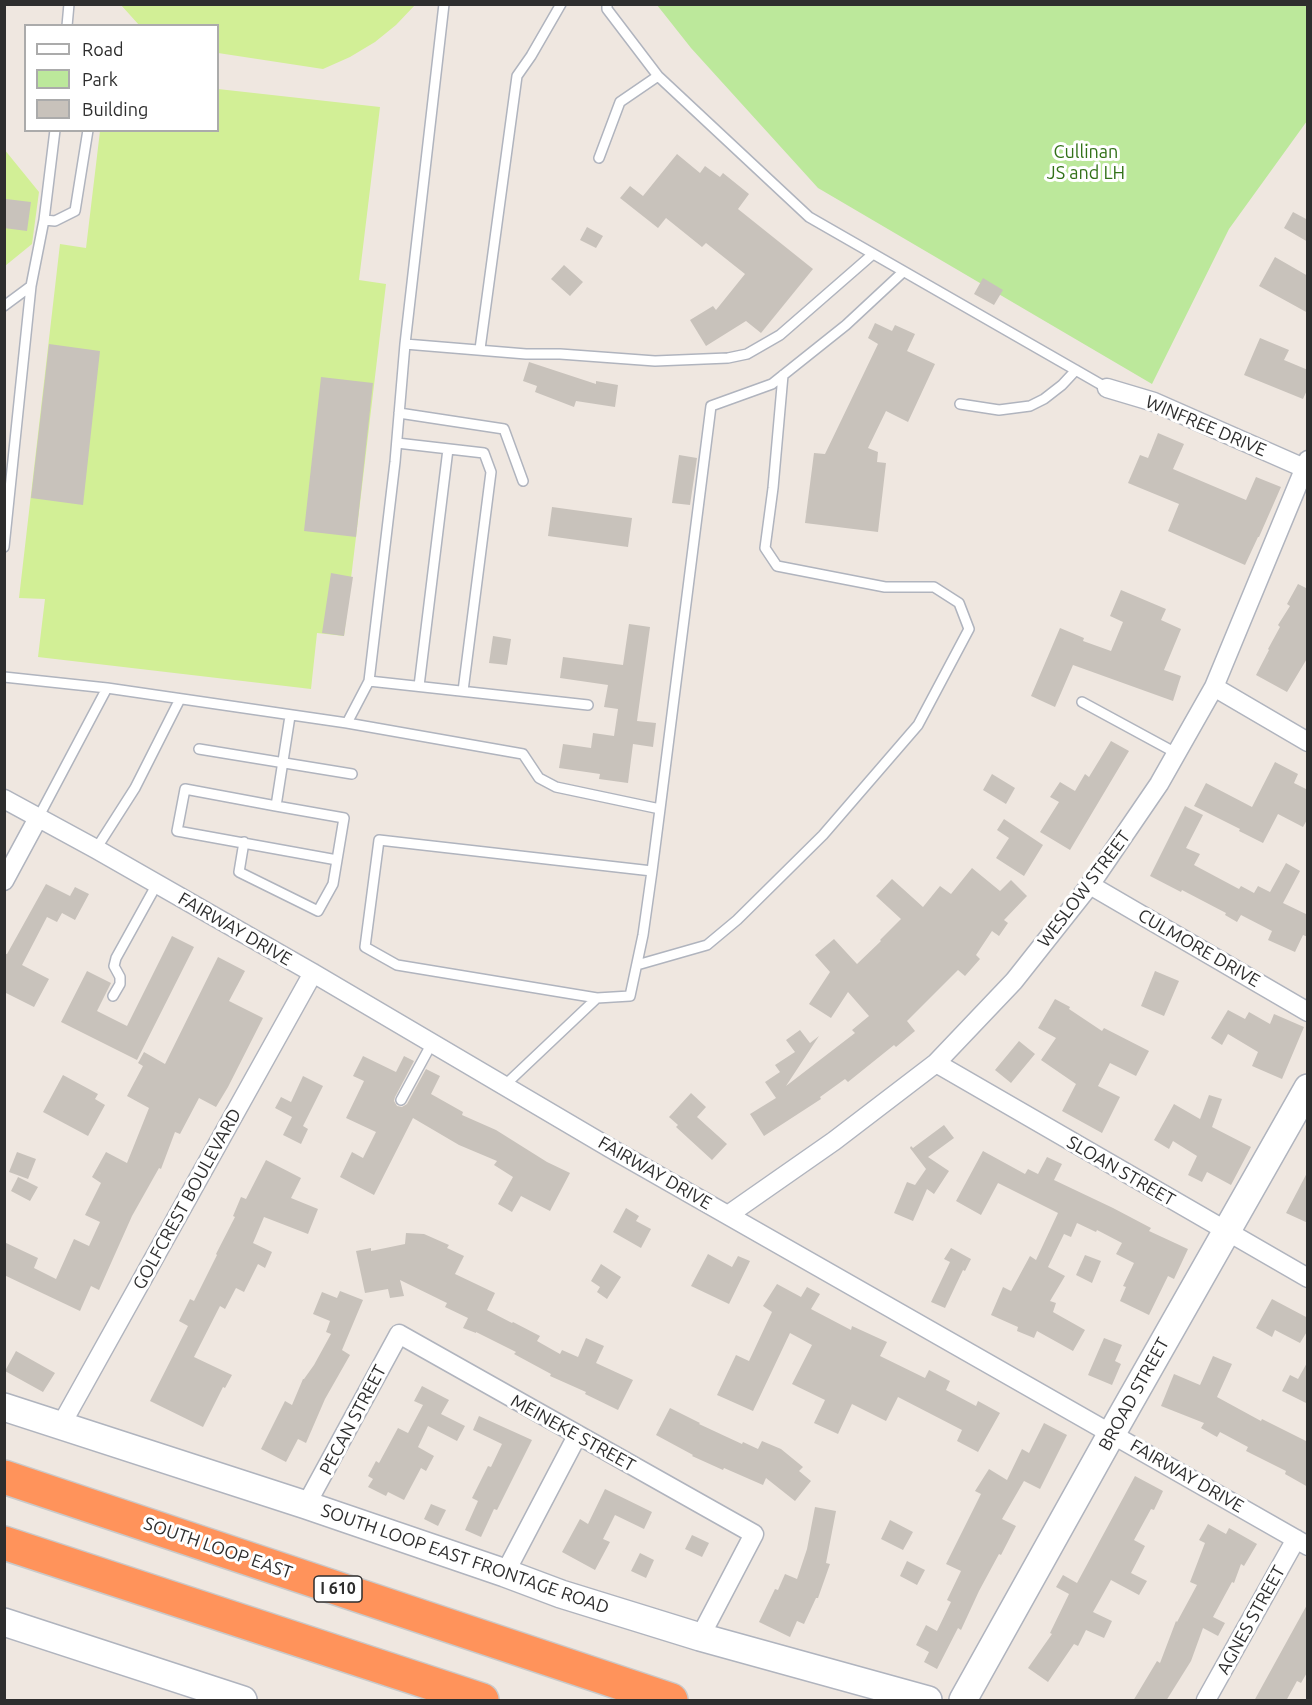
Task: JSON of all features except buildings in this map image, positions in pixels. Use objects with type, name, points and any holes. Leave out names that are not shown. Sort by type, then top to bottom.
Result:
[{"type":"highway","name":"SOUTH LOOP EAST","points":[[4,1477],[671,1701]]},
{"type":"highway","points":[[4,1543],[482,1701]]},
{"type":"main road","name":"BROAD STREET","points":[[963,1701],[1308,1088]]},
{"type":"main road","name":"SOUTH LOOP EAST FRONTAGE ROAD","points":[[4,1407],[306,1505],[561,1594],[700,1637],[928,1701]]},
{"type":"main road","points":[[4,1622],[202,1694],[243,1701]]},
{"type":"street","name":"WINFREE DRIVE","points":[[1107,388],[1154,402],[1306,464]]},
{"type":"street","name":"WESLOW STREET","points":[[728,1215],[834,1142],[936,1063],[1014,981],[1090,885],[1159,784],[1214,687],[1306,464]]},
{"type":"street","points":[[1214,687],[1308,742]]},
{"type":"street","name":"FAIRWAY DRIVE","points":[[4,799],[313,973],[728,1215],[1302,1542]]},
{"type":"street","points":[[4,881],[38,818]]},
{"type":"street","name":"CULMORE DRIVE","points":[[1090,885],[1308,1012]]},
{"type":"street","name":"GOLFCREST BOULEVARD","points":[[61,1425],[313,973]]},
{"type":"street","name":"SLOAN STREET","points":[[936,1063],[1308,1278]]},
{"type":"street","name":"MEINEKE STREET","points":[[399,1334],[754,1534],[700,1637]]},
{"type":"street","name":"PECAN STREET","points":[[306,1505],[399,1334]]},
{"type":"street","points":[[505,1573],[577,1436]]},
{"type":"street","name":"AGNES STREET","points":[[1206,1701],[1302,1542]]},
{"type":"lane","points":[[67,24],[69,4]]},
{"type":"lane","points":[[346,723],[369,681],[444,4]]},
{"type":"lane","points":[[480,349],[517,76],[561,4]]},
{"type":"lane","points":[[607,4],[608,9],[658,76],[809,217],[1107,388]]},
{"type":"lane","points":[[599,158],[620,102],[658,76]]},
{"type":"lane","points":[[4,547],[31,286],[44,220],[55,132]]},
{"type":"lane","points":[[44,220],[55,221],[75,211],[88,132]]},
{"type":"lane","points":[[405,344],[655,361],[728,358],[747,354],[780,335],[873,254]]},
{"type":"lane","points":[[652,871],[379,840],[365,947],[397,965],[597,998],[630,996],[644,935],[711,406],[772,384],[846,325],[903,272]]},
{"type":"lane","points":[[4,306],[31,286]]},
{"type":"lane","points":[[960,404],[999,410],[1030,406],[1044,399],[1062,385],[1076,370]]},
{"type":"lane","points":[[637,965],[707,945],[737,920],[823,835],[918,725],[969,629],[959,603],[934,587],[885,587],[777,566],[765,548],[783,375]]},
{"type":"lane","points":[[399,414],[504,429],[523,481]]},
{"type":"lane","points":[[397,443],[484,453],[490,472],[463,691]]},
{"type":"lane","points":[[419,686],[448,449]]},
{"type":"lane","points":[[4,677],[108,688],[346,723],[523,754],[539,778],[556,787],[660,809]]},
{"type":"lane","points":[[369,681],[588,705]]},
{"type":"lane","points":[[38,818],[108,688]]},
{"type":"lane","points":[[96,849],[135,788],[180,699]]},
{"type":"lane","points":[[1083,702],[1176,753]]},
{"type":"lane","points":[[276,806],[290,716]]},
{"type":"lane","points":[[199,749],[352,774]]},
{"type":"lane","points":[[244,842],[239,872],[318,911],[333,884],[337,860],[344,818],[185,789],[177,831],[244,842],[337,860]]},
{"type":"lane","points":[[113,996],[120,984],[120,977],[114,966],[116,958],[157,884]]},
{"type":"lane","points":[[505,1085],[597,998]]},
{"type":"lane","points":[[401,1100],[432,1042]]},
{"type":"green space","points":[[121,5],[415,5],[375,42],[323,69],[219,53],[219,24],[138,24]]},
{"type":"green space","name":"Cullinan JS and LH","points":[[657,5],[1307,5],[1307,121],[1229,229],[1152,384],[818,188],[691,48]]},
{"type":"green space","points":[[219,89],[380,107],[359,280],[386,284],[344,636],[317,633],[311,689],[38,657],[45,599],[19,598],[60,244],[86,248],[100,132],[219,132]]},
{"type":"green space","points":[[4,149],[39,192],[32,244],[5,266]]}]
